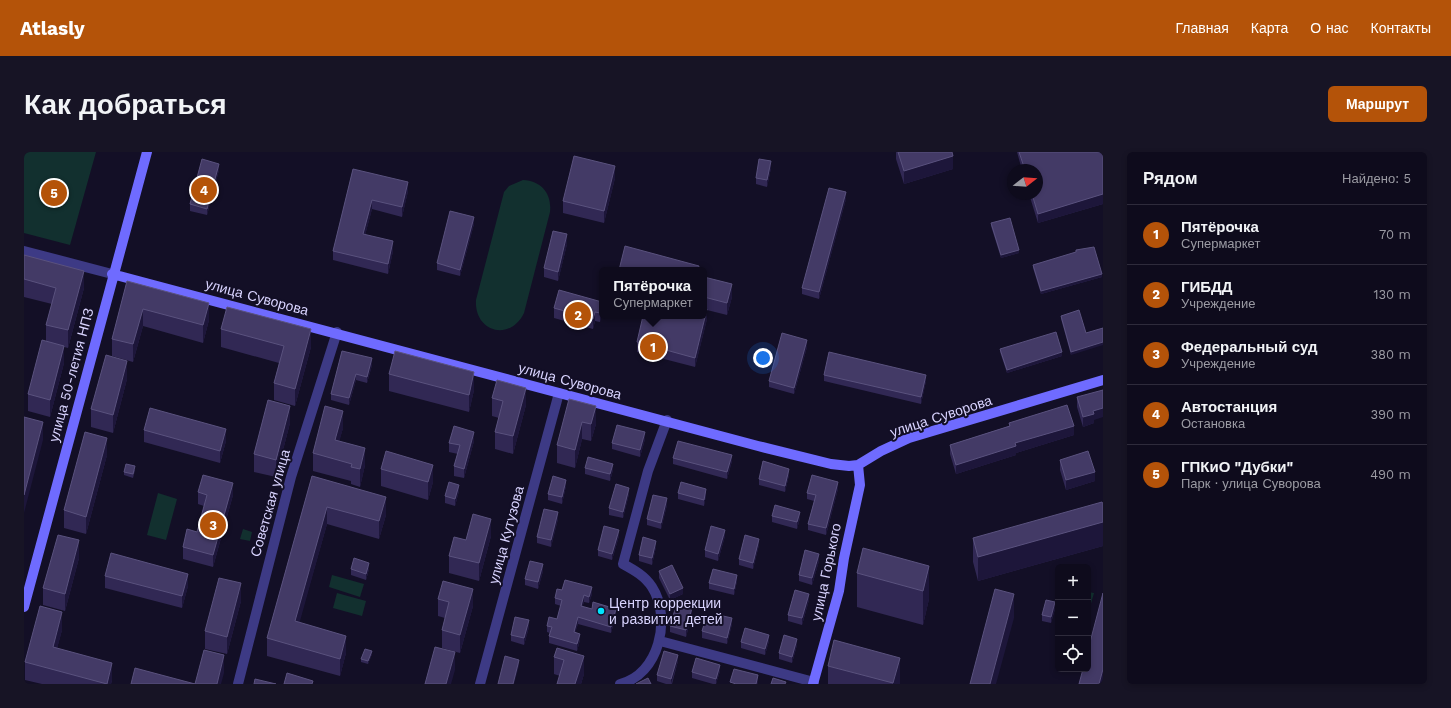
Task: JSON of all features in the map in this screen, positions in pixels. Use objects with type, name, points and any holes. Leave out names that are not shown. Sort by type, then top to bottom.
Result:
[{"type":"main road","name":"улица 50-летия НПЗ","points":[[24,607],[112,274],[147,152]]},
{"type":"main road","name":"улица Суворова","points":[[112,274],[337,332],[559,393],[843,466],[858,465],[881,451],[909,438],[1103,380]]},
{"type":"main road","name":"улица Горького","points":[[813,683],[839,591],[844,558],[860,485],[858,465]]},
{"type":"street","name":"улица Суворова","points":[[24,251],[112,274]]},
{"type":"street","name":"Советская улица","points":[[238,684],[291,477],[337,332]]},
{"type":"street","name":"улица Кутузова","points":[[480,684],[559,393]]},
{"type":"street","points":[[620,684],[643,671],[660,641],[660,608],[652,587],[640,573],[623,564],[648,471],[667,420]]},
{"type":"street","points":[[660,641],[813,683]]},
{"type":"green space","points":[[24,152],[96,152],[70,245],[24,233]]},
{"type":"green space","points":[[523,180],[536,183],[544,190],[549,200],[550,212],[524,313],[518,322],[510,328],[502,330],[494,329],[487,326],[481,320],[477,311],[476,300],[504,192],[509,186]]},
{"type":"green space","points":[[158,493],[177,499],[166,540],[147,535]]},
{"type":"green space","points":[[243,529],[252,532],[250,541],[240,539]]},
{"type":"green space","points":[[332,575],[364,584],[360,597],[329,587]]},
{"type":"green space","points":[[1091,592],[1094,593],[1091,604]]},
{"type":"green space","points":[[337,593],[366,601],[362,616],[333,608]]},
{"type":"building","points":[[898,152],[952,152],[953,156],[904,171]]},
{"type":"building","points":[[1019,152],[1103,152],[1103,194],[1038,214],[1034,200],[1043,200],[1043,164],[1023,164]]},
{"type":"building","points":[[574,156],[615,166],[604,211],[563,201]]},
{"type":"building","points":[[202,159],[219,164],[207,209],[190,204]]},
{"type":"building","points":[[759,159],[771,161],[767,180],[756,178]]},
{"type":"building","points":[[353,169],[408,182],[402,207],[372,200],[363,234],[393,241],[388,264],[333,251]]},
{"type":"building","points":[[829,188],[846,192],[819,292],[802,288]]},
{"type":"building","points":[[450,211],[474,217],[460,270],[437,263]]},
{"type":"building","points":[[1010,218],[1019,250],[1001,255],[991,223]]},
{"type":"building","points":[[553,231],[567,234],[558,272],[544,268]]},
{"type":"building","points":[[625,246],[699,266],[699,267],[620,267]]},
{"type":"building","points":[[1094,247],[1102,274],[1041,291],[1033,265],[1076,252],[1076,250]]},
{"type":"building","points":[[24,255],[84,271],[68,330],[46,325],[56,288],[24,279]]},
{"type":"building","points":[[707,278],[732,284],[727,303],[707,298]]},
{"type":"building","points":[[127,281],[209,303],[203,325],[143,309],[133,344],[112,339]]},
{"type":"building","points":[[559,290],[599,301],[599,313],[595,312],[593,319],[554,308]]},
{"type":"building","points":[[227,307],[311,329],[295,389],[274,383],[284,346],[221,329]]},
{"type":"building","points":[[1079,310],[1086,333],[1103,328],[1103,342],[1071,352],[1061,316]]},
{"type":"building","points":[[642,319],[705,319],[695,358],[637,342]]},
{"type":"building","points":[[1056,332],[1062,352],[1007,370],[1000,349]]},
{"type":"building","points":[[782,333],[807,340],[794,388],[769,381]]},
{"type":"building","points":[[42,340],[64,346],[50,400],[28,394]]},
{"type":"building","points":[[342,351],[372,358],[367,377],[356,374],[349,398],[331,394]]},
{"type":"building","points":[[395,351],[474,372],[469,395],[389,374]]},
{"type":"building","points":[[829,352],[926,375],[921,397],[824,375]]},
{"type":"building","points":[[106,355],[127,361],[113,415],[91,409]]},
{"type":"building","points":[[497,380],[526,388],[513,436],[495,432],[503,401],[492,398]]},
{"type":"building","points":[[1103,390],[1103,408],[1093,411],[1094,414],[1083,417],[1077,397]]},
{"type":"building","points":[[569,399],[596,406],[591,424],[582,422],[575,450],[557,445]]},
{"type":"building","points":[[268,400],[290,406],[276,460],[254,454]]},
{"type":"building","points":[[1067,405],[1074,426],[1015,443],[1016,446],[956,465],[950,445],[1010,426],[1009,423]]},
{"type":"building","points":[[325,406],[343,411],[335,440],[365,448],[360,469],[351,467],[352,464],[313,453]]},
{"type":"building","points":[[150,408],[226,429],[220,451],[144,430]]},
{"type":"building","points":[[24,417],[43,422],[24,495]]},
{"type":"building","points":[[617,425],[645,432],[640,450],[612,443]]},
{"type":"building","points":[[454,426],[474,432],[464,469],[454,466],[460,445],[449,443]]},
{"type":"building","points":[[85,432],[107,438],[86,517],[64,510]]},
{"type":"building","points":[[678,441],[732,455],[727,472],[673,458]]},
{"type":"building","points":[[386,451],[433,465],[428,482],[381,469]]},
{"type":"building","points":[[1088,451],[1095,472],[1066,480],[1060,460]]},
{"type":"building","points":[[588,457],[613,464],[610,474],[585,468]]},
{"type":"building","points":[[763,461],[789,469],[785,486],[759,479]]},
{"type":"building","points":[[126,464],[135,466],[133,474],[124,472]]},
{"type":"building","points":[[203,475],[233,483],[213,555],[183,547],[187,529],[197,532],[207,495],[198,492]]},
{"type":"building","points":[[812,475],[838,482],[826,528],[808,524],[816,495],[807,493]]},
{"type":"building","points":[[312,476],[386,497],[379,521],[327,507],[295,621],[346,636],[340,659],[267,638]]},
{"type":"building","points":[[553,476],[566,480],[562,497],[548,494]]},
{"type":"building","points":[[449,482],[459,485],[455,499],[445,496]]},
{"type":"building","points":[[681,482],[706,489],[704,500],[678,493]]},
{"type":"building","points":[[616,484],[629,488],[623,512],[609,508]]},
{"type":"building","points":[[653,495],[667,498],[661,523],[647,519]]},
{"type":"building","points":[[1102,502],[1103,522],[978,557],[973,538]]},
{"type":"building","points":[[775,505],[800,512],[797,522],[772,516]]},
{"type":"building","points":[[544,509],[558,512],[551,540],[537,537]]},
{"type":"building","points":[[473,514],[491,519],[479,563],[449,556],[454,537],[466,540]]},
{"type":"building","points":[[604,526],[619,530],[612,554],[598,550]]},
{"type":"building","points":[[711,526],[725,530],[718,554],[705,550]]},
{"type":"building","points":[[58,535],[79,540],[65,594],[43,588]]},
{"type":"building","points":[[745,535],[759,539],[753,563],[739,559]]},
{"type":"building","points":[[643,537],[656,541],[652,558],[639,555]]},
{"type":"building","points":[[863,548],[929,566],[923,591],[857,573]]},
{"type":"building","points":[[805,550],[819,554],[812,578],[799,575]]},
{"type":"building","points":[[111,553],[188,574],[182,596],[105,576]]},
{"type":"building","points":[[354,558],[369,563],[366,574],[351,569]]},
{"type":"building","points":[[530,561],[543,564],[538,582],[525,579]]},
{"type":"building","points":[[672,565],[683,588],[670,594],[659,571]]},
{"type":"building","points":[[713,569],[737,575],[734,589],[709,583]]},
{"type":"building","points":[[219,578],[241,583],[227,637],[205,631]]},
{"type":"building","points":[[565,580],[592,587],[589,597],[584,595],[581,606],[592,609],[593,602],[616,609],[611,627],[578,617],[574,632],[580,634],[577,644],[549,636],[552,627],[547,626],[549,617],[557,619],[562,600],[555,598],[557,589],[562,590]]},
{"type":"building","points":[[443,581],[473,589],[460,635],[442,630],[449,602],[438,599]]},
{"type":"building","points":[[995,589],[1014,594],[990,684],[970,684]]},
{"type":"building","points":[[795,590],[809,594],[802,618],[788,615]]},
{"type":"building","points":[[1103,593],[1103,669],[1099,684],[1079,684],[1082,672],[1091,672],[1091,639]]},
{"type":"building","points":[[1046,600],[1055,602],[1051,617],[1042,615]]},
{"type":"building","points":[[677,603],[692,608],[686,630],[670,626]]},
{"type":"building","points":[[40,606],[62,612],[53,647],[112,663],[107,684],[25,662]]},
{"type":"building","points":[[723,616],[732,618],[727,638],[702,631],[706,618],[721,622]]},
{"type":"building","points":[[515,617],[529,620],[524,638],[511,635]]},
{"type":"building","points":[[745,628],[769,635],[765,649],[741,642]]},
{"type":"building","points":[[784,635],[797,639],[792,657],[779,653]]},
{"type":"building","points":[[834,640],[900,658],[893,683],[828,666]]},
{"type":"building","points":[[435,647],[455,652],[446,684],[425,684]]},
{"type":"building","points":[[557,648],[584,656],[575,684],[557,684],[564,660],[554,657]]},
{"type":"building","points":[[365,649],[372,651],[368,661],[361,659]]},
{"type":"building","points":[[204,650],[224,655],[217,684],[195,684]]},
{"type":"building","points":[[664,651],[678,655],[671,679],[657,675]]},
{"type":"building","points":[[505,656],[519,660],[513,684],[498,684]]},
{"type":"building","points":[[696,658],[720,665],[716,679],[692,672]]},
{"type":"building","points":[[135,668],[195,684],[131,684]]},
{"type":"building","points":[[734,669],[758,675],[756,684],[736,684],[730,682]]},
{"type":"building","points":[[287,673],[313,681],[312,684],[284,684]]},
{"type":"building","points":[[648,678],[651,684],[636,684]]},
{"type":"building","points":[[773,678],[786,682],[785,684],[771,684]]},
{"type":"building","points":[[255,679],[276,684],[254,684]]},
{"type":"place","name":"Автостанция","points":[[204,190]]},
{"type":"place","name":"ГПКиО \"Дубки\"","points":[[54,193]]},
{"type":"place","name":"ГИБДД","points":[[578,315]]},
{"type":"place","name":"Пятёрочка","points":[[653,347]]},
{"type":"place","name":"Федеральный суд","points":[[213,525]]},
{"type":"place","name":"Центр коррекции и развития детей","points":[[601,611]]}]
